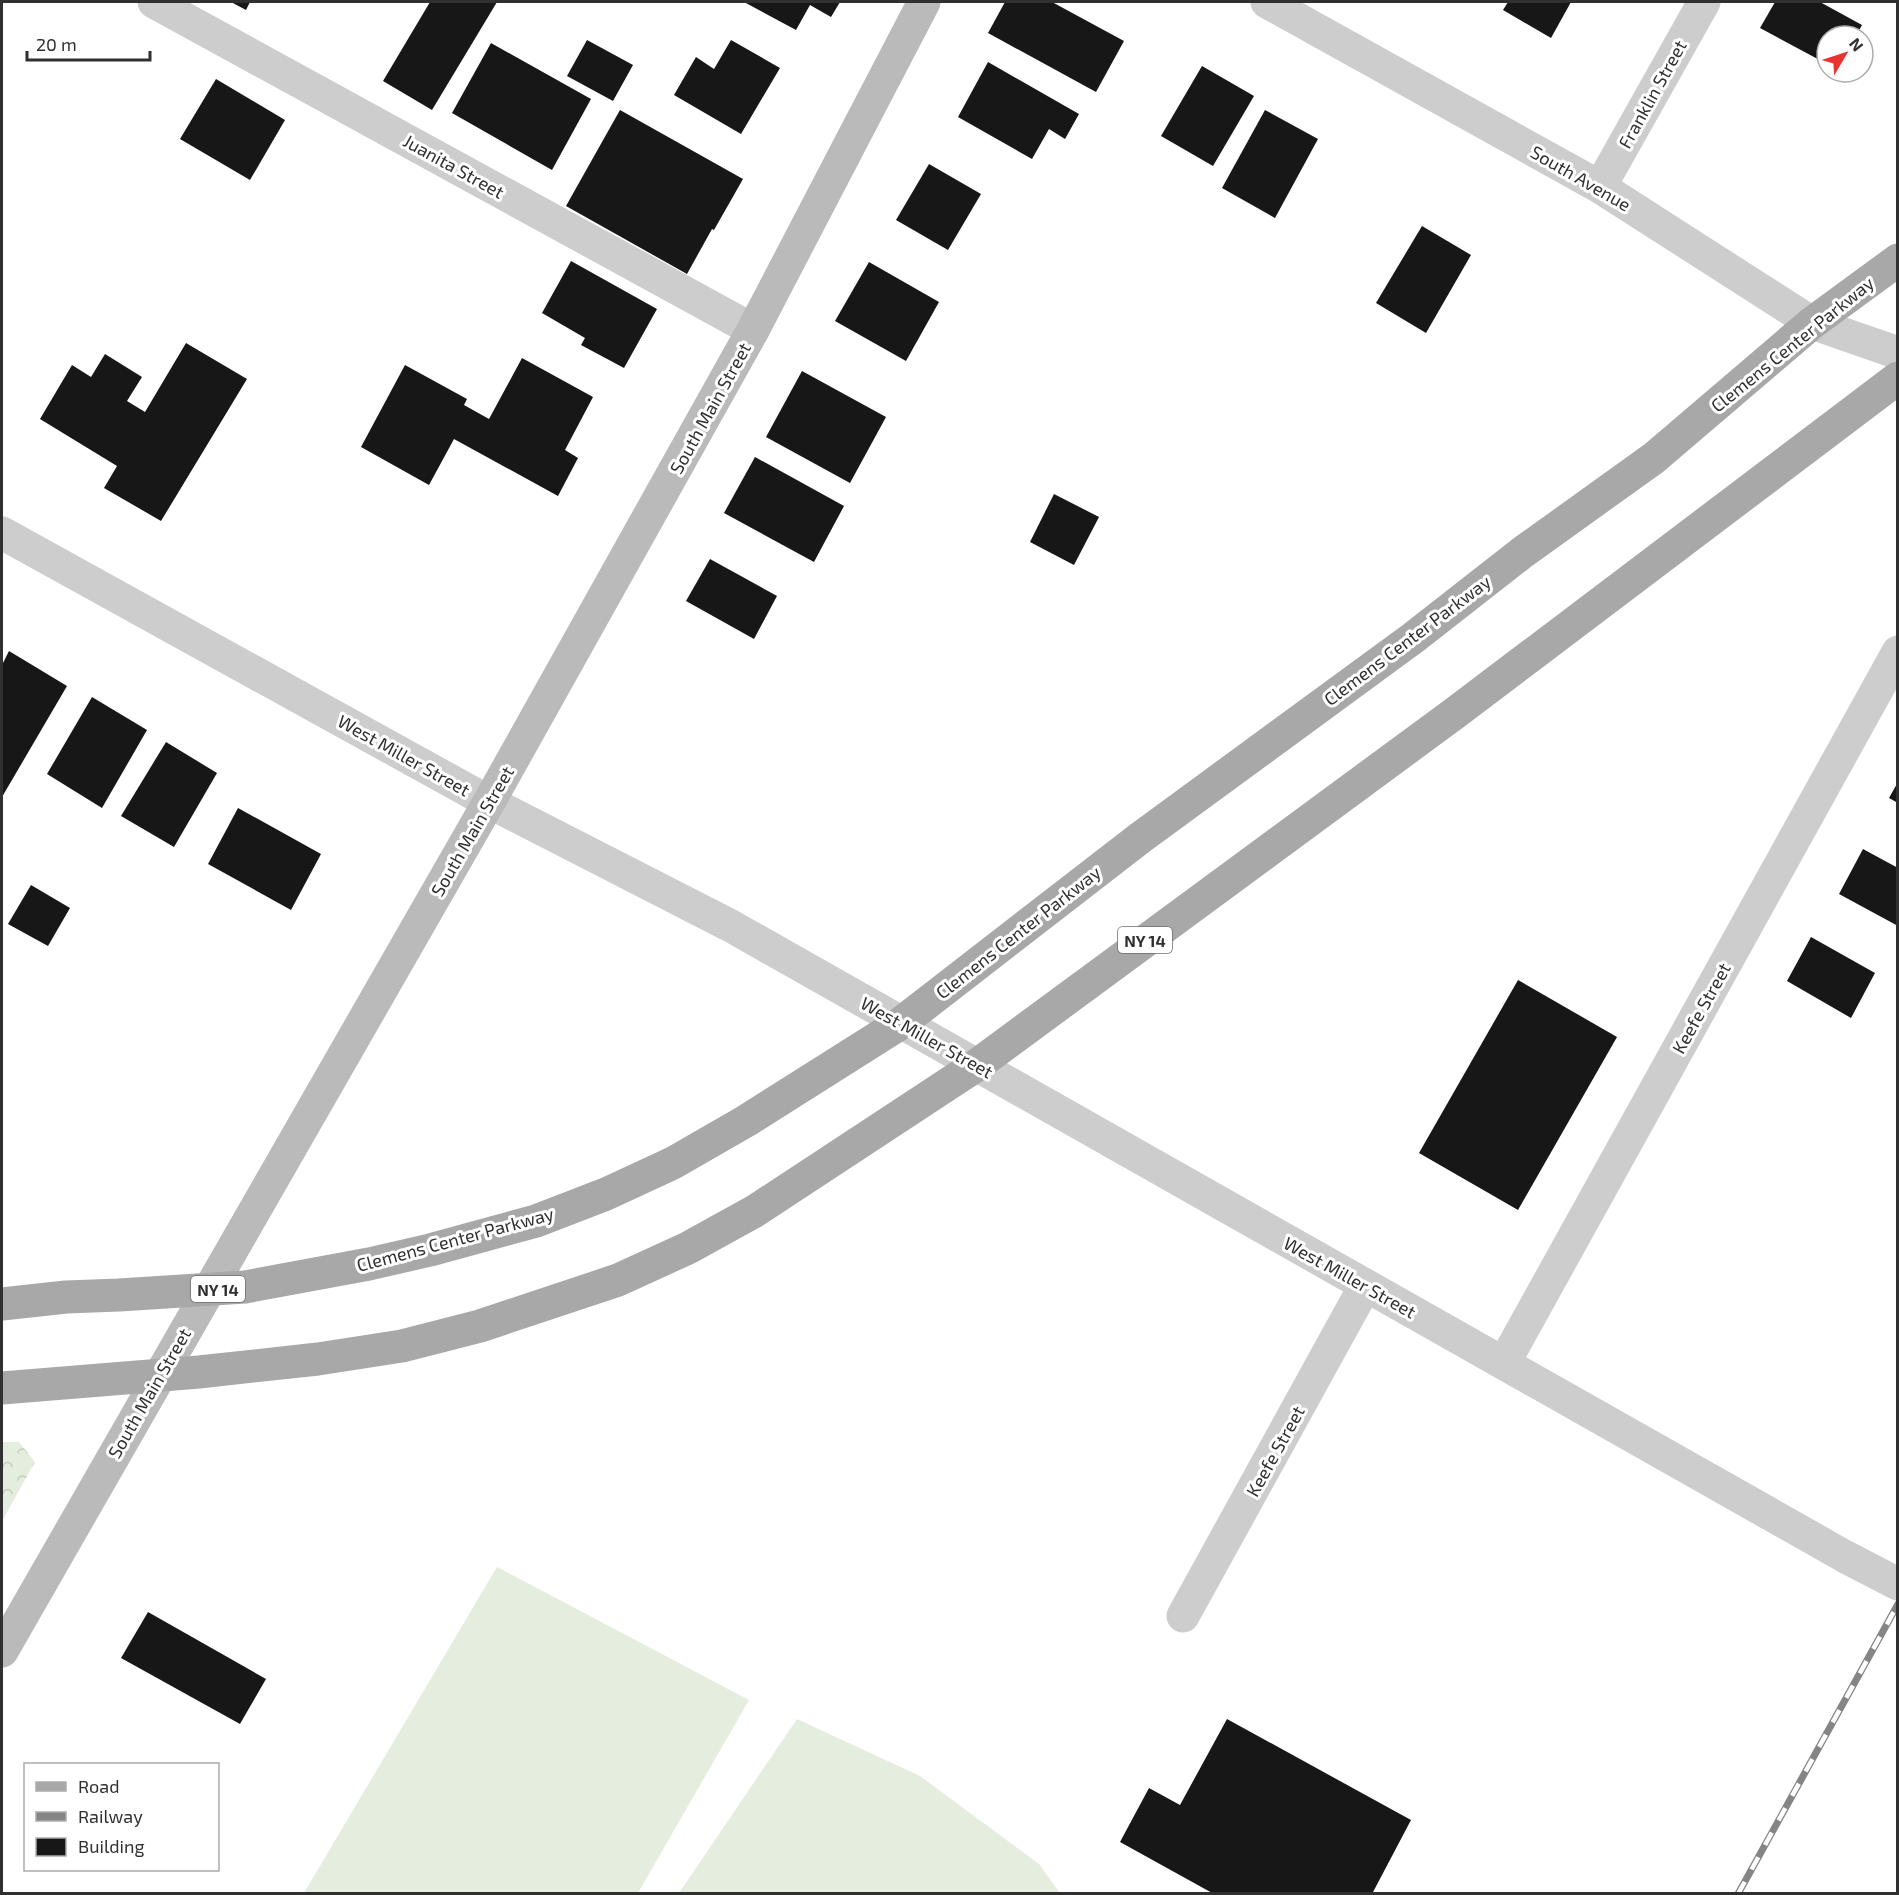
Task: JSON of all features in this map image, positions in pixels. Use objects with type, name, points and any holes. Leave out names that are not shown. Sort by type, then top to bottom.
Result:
[{"type":"main road","name":"Clemens Center Parkway","points":[[2,1304],[66,1297],[245,1287],[369,1264],[536,1221],[606,1194],[673,1163],[746,1121],[901,1023],[1140,838],[1413,638],[1523,552],[1654,458],[1812,323],[1898,260]]},
{"type":"main road","name":"NY 14","points":[[8,1388],[199,1372],[318,1359],[402,1346],[480,1326],[618,1280],[688,1248],[755,1211],[977,1065],[1455,713],[1897,361]]},
{"type":"street","name":"Juanita Street","points":[[154,2],[753,330]]},
{"type":"street","name":"South Main Street","points":[[2,1651],[489,802],[753,330],[924,2]]},
{"type":"street","name":"South Avenue","points":[[1266,2],[1600,187],[1812,323],[1897,361]]},
{"type":"street","name":"Franklin Street","points":[[1600,187],[1704,2]]},
{"type":"street","name":"West Miller Street","points":[[2,533],[489,802],[731,926],[1365,1286],[1844,1556],[1898,1584]]},
{"type":"street","name":"Keefe Street","points":[[1504,1363],[1898,652]]},
{"type":"street","name":"Keefe Street","points":[[1183,1616],[1365,1286]]},
{"type":"green space","points":[[2,1442],[19,1442],[35,1462],[2,1521]]},
{"type":"green space","points":[[497,1567],[749,1700],[638,1893],[304,1893]]},
{"type":"green space","points":[[797,1719],[920,1776],[1039,1864],[1060,1893],[679,1893]]},
{"type":"building","points":[[231,2],[250,2],[246,10]]},
{"type":"building","points":[[430,2],[497,2],[432,110],[383,81]]},
{"type":"building","points":[[744,2],[840,2],[831,17],[810,5],[796,30]]},
{"type":"building","points":[[1005,2],[1052,2],[1124,41],[1096,92],[988,33]]},
{"type":"building","points":[[1508,2],[1571,2],[1551,38],[1503,10]]},
{"type":"building","points":[[1775,2],[1820,2],[1860,24],[1815,24],[1815,58],[1760,28]]},
{"type":"building","points":[[587,40],[633,65],[613,101],[567,76]]},
{"type":"building","points":[[731,40],[780,68],[741,134],[674,95],[696,57],[714,69]]},
{"type":"building","points":[[491,43],[591,99],[552,170],[452,113]]},
{"type":"building","points":[[988,62],[1079,114],[1065,139],[1049,129],[1032,159],[958,117]]},
{"type":"building","points":[[1202,66],[1254,96],[1213,166],[1161,136]]},
{"type":"building","points":[[216,79],[285,120],[250,180],[180,139]]},
{"type":"building","points":[[620,110],[743,179],[687,274],[566,206]]},
{"type":"building","points":[[1265,110],[1318,139],[1275,218],[1222,188]]},
{"type":"building","points":[[929,164],[981,194],[948,250],[896,220]]},
{"type":"building","points":[[1422,226],[1471,255],[1426,333],[1376,303]]},
{"type":"building","points":[[571,261],[657,309],[624,368],[581,345],[585,338],[542,313]]},
{"type":"building","points":[[869,262],[939,302],[906,361],[835,321]]},
{"type":"building","points":[[186,343],[247,379],[161,521],[104,488],[117,466],[40,419],[72,365],[91,377],[105,354],[142,377],[127,401],[145,412]]},
{"type":"building","points":[[522,358],[593,397],[565,450],[578,458],[558,496],[454,439],[429,485],[361,447],[405,365],[467,399],[464,405],[489,419]]},
{"type":"building","points":[[802,371],[886,417],[850,483],[766,437]]},
{"type":"building","points":[[755,457],[844,506],[814,562],[724,513]]},
{"type":"building","points":[[1054,494],[1099,517],[1074,565],[1030,542]]},
{"type":"building","points":[[710,559],[777,596],[754,639],[686,601]]},
{"type":"building","points":[[9,651],[67,686],[2,797],[2,665]]},
{"type":"building","points":[[92,697],[147,730],[102,808],[47,774]]},
{"type":"building","points":[[166,742],[217,773],[174,847],[121,816]]},
{"type":"building","points":[[1898,782],[1898,803],[1889,798]]},
{"type":"building","points":[[238,808],[321,854],[291,910],[208,864]]},
{"type":"building","points":[[1863,849],[1898,868],[1898,926],[1839,894]]},
{"type":"building","points":[[31,885],[70,908],[48,946],[8,924]]},
{"type":"building","points":[[1811,937],[1875,973],[1851,1018],[1787,981]]},
{"type":"building","points":[[1518,980],[1617,1037],[1518,1210],[1419,1153]]},
{"type":"building","points":[[148,1612],[266,1679],[240,1724],[121,1658]]},
{"type":"building","points":[[1227,1719],[1411,1820],[1372,1894],[1214,1894],[1120,1842],[1149,1788],[1180,1805]]},
{"type":"railway","points":[[1738,1894],[1898,1604]]}]
